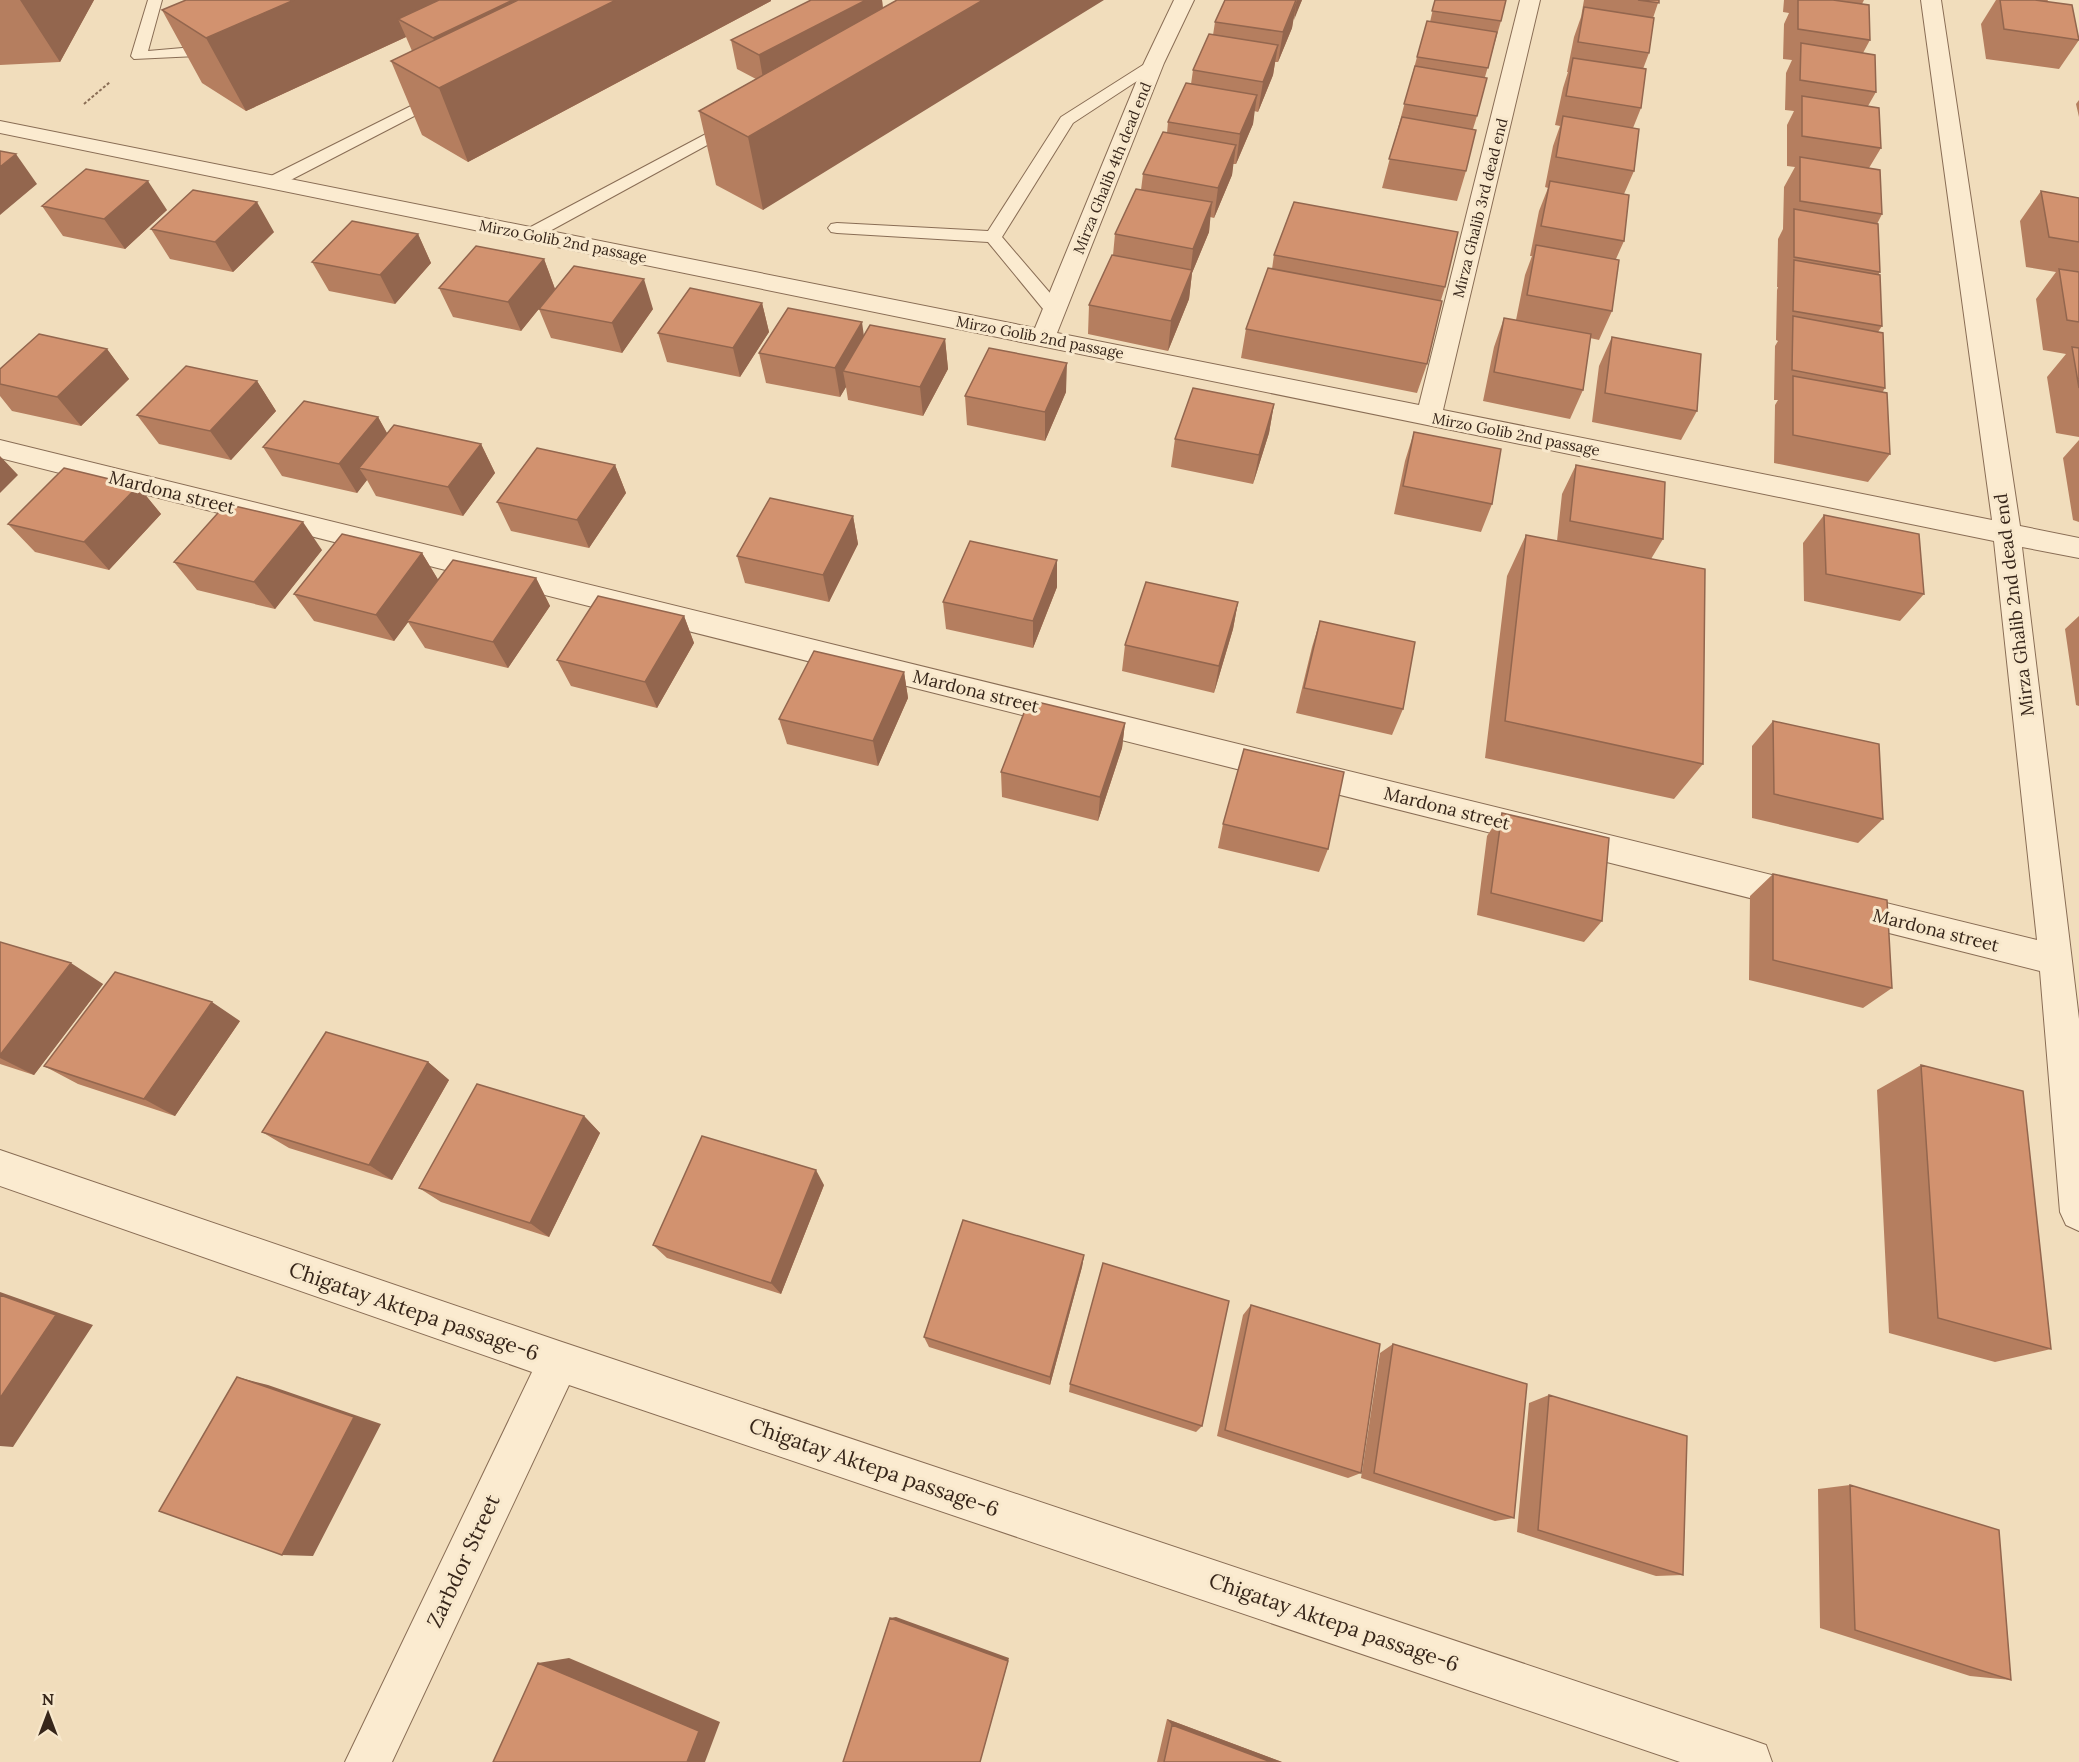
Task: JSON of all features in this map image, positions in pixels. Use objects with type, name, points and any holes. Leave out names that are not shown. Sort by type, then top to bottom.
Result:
[{"type":"street","name":"Mirza Ghalib 4th dead end","points":[[1044,338],[1154,63],[1184,0]]},
{"type":"street","name":"Mirza Ghalib 3rd dead end","points":[[1429,416],[1530,0]]},
{"type":"street","name":"Mirza Ghalib 2nd dead end","points":[[1931,0],[2007,534],[2056,960],[2070,1010],[2079,1212]]},
{"type":"street","name":"Mirzo Golib 2nd passage","points":[[0,127],[2079,548]]},
{"type":"street","name":"Mardona street","points":[[0,449],[2056,960]]},
{"type":"street","name":"Chigatay Aktepa passage-6","points":[[0,1168],[559,1361],[1749,1762]]},
{"type":"street","name":"Zarbdor Street","points":[[368,1762],[559,1361]]},
{"type":"lane","points":[[155,0],[139,56],[197,51],[230,37]]},
{"type":"lane","points":[[993,237],[1067,120],[1154,63]]},
{"type":"lane","points":[[273,182],[451,91]]},
{"type":"lane","points":[[531,234],[750,116]]},
{"type":"lane","points":[[837,228],[993,237],[1055,311]]},
{"type":"path","points":[[48,136],[139,56]]},
{"type":"building","points":[[186,0],[294,0],[206,38],[162,10]]},
{"type":"building","points":[[439,0],[513,0],[433,38],[398,19]]},
{"type":"building","points":[[518,0],[616,0],[439,88],[391,61]]},
{"type":"building","points":[[811,0],[866,0],[759,55],[731,40]]},
{"type":"building","points":[[897,0],[983,0],[748,137],[699,111]]},
{"type":"building","points":[[1225,0],[1296,0],[1283,32],[1215,22]]},
{"type":"building","points":[[1435,0],[1506,0],[1501,21],[1432,11]]},
{"type":"building","points":[[1638,0],[1659,0],[1659,3]]},
{"type":"building","points":[[1798,0],[1833,0],[1869,5],[1870,40],[1798,29]]},
{"type":"building","points":[[2000,0],[2035,0],[2072,5],[2079,40],[2004,29]]},
{"type":"building","points":[[1584,7],[1654,18],[1649,53],[1578,42]]},
{"type":"building","points":[[1427,21],[1497,32],[1488,68],[1417,57]]},
{"type":"building","points":[[1209,34],[1278,45],[1263,82],[1193,70]]},
{"type":"building","points":[[1801,43],[1875,55],[1876,92],[1800,80]]},
{"type":"building","points":[[1573,58],[1646,69],[1641,108],[1566,96]]},
{"type":"building","points":[[1415,66],[1487,78],[1477,116],[1404,104]]},
{"type":"building","points":[[1186,83],[1257,95],[1240,134],[1168,122]]},
{"type":"building","points":[[1802,96],[1879,108],[1881,148],[1802,136]]},
{"type":"building","points":[[1563,116],[1639,129],[1634,171],[1556,157]]},
{"type":"building","points":[[1402,117],[1476,130],[1466,171],[1389,159]]},
{"type":"building","points":[[1163,132],[1236,145],[1218,188],[1143,174]]},
{"type":"building","points":[[0,151],[16,154],[0,167]]},
{"type":"building","points":[[1800,157],[1880,170],[1882,214],[1800,201]]},
{"type":"building","points":[[86,169],[148,181],[104,219],[42,206]]},
{"type":"building","points":[[1550,181],[1629,195],[1624,241],[1541,226]]},
{"type":"building","points":[[1136,189],[1212,202],[1193,249],[1115,234]]},
{"type":"building","points":[[193,190],[257,202],[215,242],[151,229]]},
{"type":"building","points":[[2041,191],[2079,198],[2079,242],[2049,237]]},
{"type":"building","points":[[1294,202],[1458,232],[1445,287],[1274,255]]},
{"type":"building","points":[[1794,209],[1878,224],[1880,272],[1794,257]]},
{"type":"building","points":[[352,221],[418,234],[380,275],[312,262]]},
{"type":"building","points":[[1536,245],[1619,260],[1612,311],[1527,295]]},
{"type":"building","points":[[476,246],[544,259],[508,302],[439,288]]},
{"type":"building","points":[[1112,255],[1192,270],[1171,321],[1089,305]]},
{"type":"building","points":[[1794,260],[1880,275],[1882,326],[1793,311]]},
{"type":"building","points":[[574,266],[644,279],[612,323],[539,309]]},
{"type":"building","points":[[1268,268],[1442,301],[1427,364],[1246,329]]},
{"type":"building","points":[[2059,269],[2079,272],[2079,322],[2067,320]]},
{"type":"building","points":[[690,288],[762,303],[733,348],[658,333]]},
{"type":"building","points":[[788,308],[862,322],[835,368],[759,353]]},
{"type":"building","points":[[1793,316],[1883,333],[1885,388],[1792,370]]},
{"type":"building","points":[[1504,318],[1591,334],[1583,390],[1494,372]]},
{"type":"building","points":[[870,325],[945,339],[920,387],[843,371]]},
{"type":"building","points":[[39,334],[107,349],[57,397],[0,384],[0,369]]},
{"type":"building","points":[[1612,337],[1701,354],[1697,411],[1605,393]]},
{"type":"building","points":[[2072,347],[2079,348],[2079,388]]},
{"type":"building","points":[[989,348],[1067,363],[1045,412],[965,396]]},
{"type":"building","points":[[186,366],[257,381],[210,431],[137,415]]},
{"type":"building","points":[[1793,376],[1887,393],[1890,454],[1793,435]]},
{"type":"building","points":[[1193,388],[1274,404],[1259,455],[1175,439]]},
{"type":"building","points":[[304,401],[378,417],[339,464],[263,447]]},
{"type":"building","points":[[394,425],[481,444],[448,487],[359,468]]},
{"type":"building","points":[[1414,432],[1501,449],[1492,504],[1403,486]]},
{"type":"building","points":[[537,448],[615,465],[577,520],[497,502]]},
{"type":"building","points":[[1576,465],[1665,482],[1663,539],[1570,521]]},
{"type":"building","points":[[64,468],[138,486],[84,542],[8,524]]},
{"type":"building","points":[[770,498],[853,516],[823,575],[737,556]]},
{"type":"building","points":[[226,504],[303,522],[254,582],[174,562]]},
{"type":"building","points":[[1824,515],[1919,534],[1924,594],[1826,574]]},
{"type":"building","points":[[342,534],[422,553],[376,615],[294,594]]},
{"type":"building","points":[[1526,535],[1705,569],[1703,764],[1505,721]]},
{"type":"building","points":[[970,541],[1057,560],[1033,621],[943,602]]},
{"type":"building","points":[[453,560],[536,578],[493,642],[407,621]]},
{"type":"building","points":[[1146,582],[1238,602],[1219,666],[1125,645]]},
{"type":"building","points":[[598,596],[684,616],[645,682],[557,660]]},
{"type":"building","points":[[1320,621],[1415,642],[1403,709],[1304,688]]},
{"type":"building","points":[[814,651],[904,672],[873,741],[779,719]]},
{"type":"building","points":[[1029,700],[1125,723],[1100,797],[1001,772]]},
{"type":"building","points":[[1773,721],[1879,744],[1883,819],[1774,794]]},
{"type":"building","points":[[1244,749],[1344,772],[1328,849],[1223,824]]},
{"type":"building","points":[[1502,813],[1609,838],[1602,921],[1491,893]]},
{"type":"building","points":[[1773,874],[1887,900],[1892,988],[1773,960]]},
{"type":"building","points":[[0,942],[71,963],[0,1055]]},
{"type":"building","points":[[115,972],[212,1002],[144,1099],[44,1066]]},
{"type":"building","points":[[326,1032],[428,1062],[369,1165],[262,1132]]},
{"type":"building","points":[[1921,1065],[2023,1091],[2051,1349],[1938,1318]]},
{"type":"building","points":[[477,1084],[584,1116],[530,1223],[419,1188]]},
{"type":"building","points":[[702,1136],[816,1170],[771,1283],[653,1245]]},
{"type":"building","points":[[963,1220],[1084,1255],[1050,1377],[924,1337]]},
{"type":"building","points":[[1103,1263],[1229,1301],[1202,1426],[1070,1384]]},
{"type":"building","points":[[0,1295],[56,1315],[0,1398]]},
{"type":"building","points":[[1251,1305],[1380,1344],[1361,1473],[1225,1430]]},
{"type":"building","points":[[1393,1344],[1527,1384],[1514,1518],[1374,1473]]},
{"type":"building","points":[[237,1377],[354,1417],[282,1555],[159,1511]]},
{"type":"building","points":[[1549,1395],[1687,1436],[1683,1575],[1538,1530]]},
{"type":"building","points":[[1850,1485],[1999,1530],[2011,1680],[1855,1630]]},
{"type":"building","points":[[890,1618],[1008,1661],[980,1762],[843,1762]]},
{"type":"building","points":[[538,1663],[699,1731],[687,1762],[493,1762]]},
{"type":"building","points":[[1172,1725],[1271,1762],[1164,1762]]}]
